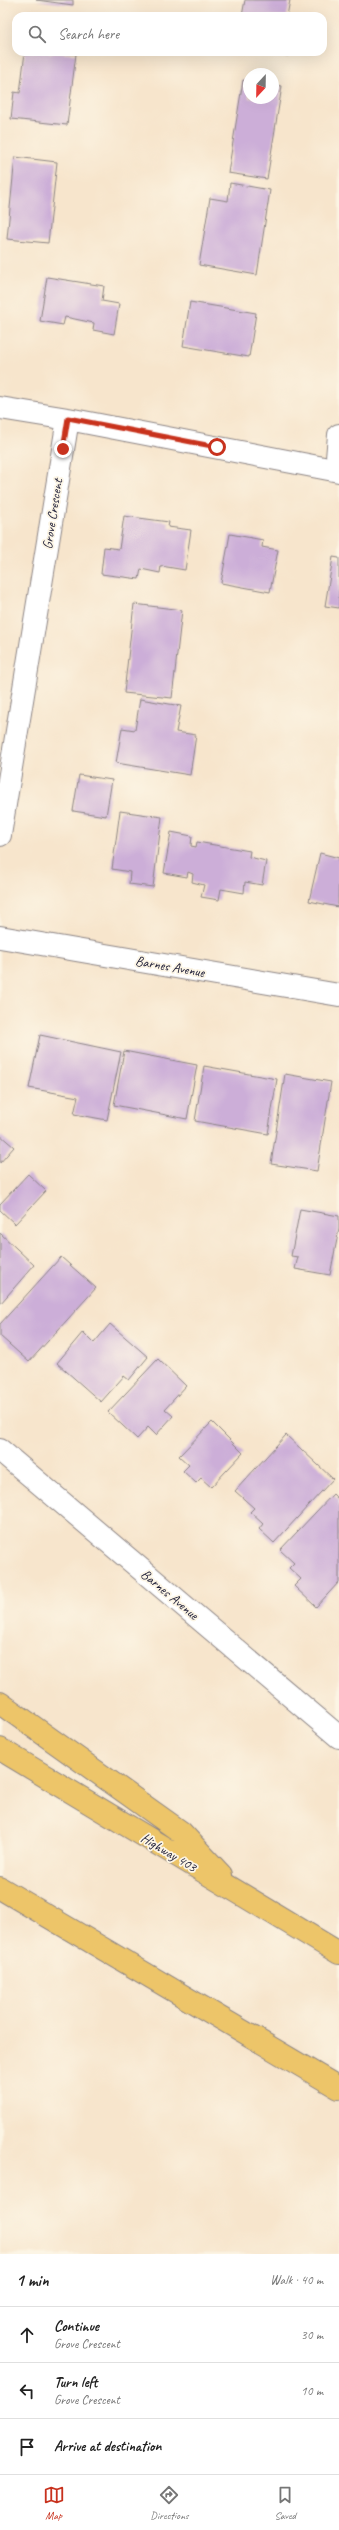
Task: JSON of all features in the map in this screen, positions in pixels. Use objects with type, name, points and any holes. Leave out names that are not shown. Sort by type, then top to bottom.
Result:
[{"type":"highway","points":[[0,1703],[181,1832],[239,1895]]},
{"type":"highway","name":"Highway 403","points":[[0,1748],[239,1895],[339,1953]]},
{"type":"highway","points":[[0,1888],[339,2088]]},
{"type":"street","points":[[0,408],[68,418],[337,470],[339,435]]},
{"type":"street","name":"Grove Crescent","points":[[0,835],[68,418]]},
{"type":"street","name":"Barnes Avenue","points":[[0,937],[339,995]]},
{"type":"street","name":"Barnes Avenue","points":[[0,1450],[339,1737]]},
{"type":"building","points":[[36,0],[73,0],[73,5]]},
{"type":"building","points":[[245,0],[290,0],[288,12],[243,12]]},
{"type":"building","points":[[25,56],[76,56],[67,125],[11,119],[14,92],[20,93]]},
{"type":"building","points":[[243,80],[243,104],[279,104],[279,86],[282,86],[267,179],[228,173]]},
{"type":"building","points":[[15,157],[57,162],[48,243],[7,239]]},
{"type":"building","points":[[230,183],[270,190],[257,275],[199,265],[210,198],[228,201]]},
{"type":"building","points":[[47,277],[104,286],[102,301],[119,304],[114,334],[93,330],[94,323],[65,317],[63,325],[40,321]]},
{"type":"building","points":[[190,302],[256,313],[249,357],[183,346]]},
{"type":"building","points":[[124,516],[169,522],[168,527],[191,530],[185,570],[161,566],[160,573],[141,569],[139,579],[101,574],[104,547],[119,549]]},
{"type":"building","points":[[230,534],[263,540],[262,547],[278,550],[270,592],[221,583]]},
{"type":"building","points":[[333,557],[339,558],[339,608],[325,606]]},
{"type":"building","points":[[134,604],[182,610],[172,698],[124,693]]},
{"type":"building","points":[[140,699],[181,706],[176,732],[196,735],[190,775],[116,763],[122,728],[135,730]]},
{"type":"building","points":[[79,775],[112,780],[106,816],[73,811]]},
{"type":"building","points":[[120,811],[162,817],[153,887],[129,884],[130,872],[112,869]]},
{"type":"building","points":[[171,832],[192,836],[191,846],[196,847],[197,842],[250,851],[249,857],[266,861],[262,885],[245,882],[244,893],[221,889],[219,900],[201,897],[204,885],[192,882],[193,874],[188,872],[187,877],[164,873]]},
{"type":"building","points":[[320,853],[339,858],[338,907],[309,901]]},
{"type":"building","points":[[40,1035],[121,1052],[107,1120],[74,1114],[78,1097],[29,1088]]},
{"type":"building","points":[[124,1051],[197,1065],[187,1119],[114,1105]]},
{"type":"building","points":[[204,1066],[277,1079],[268,1134],[195,1121]]},
{"type":"building","points":[[285,1074],[331,1082],[317,1171],[271,1164]]},
{"type":"building","points":[[0,1135],[14,1147],[0,1163]]},
{"type":"building","points":[[28,1174],[46,1191],[15,1224],[0,1210],[0,1204]]},
{"type":"building","points":[[300,1209],[339,1216],[339,1229],[330,1275],[295,1269],[298,1257],[291,1256]]},
{"type":"building","points":[[0,1233],[34,1265],[0,1304]]},
{"type":"building","points":[[61,1257],[96,1288],[29,1362],[0,1336],[0,1324]]},
{"type":"building","points":[[110,1324],[148,1357],[129,1380],[124,1376],[101,1402],[57,1363],[83,1332],[94,1343]]},
{"type":"building","points":[[158,1359],[186,1386],[165,1409],[173,1416],[156,1435],[148,1427],[137,1439],[108,1412]]},
{"type":"building","points":[[212,1422],[243,1453],[211,1487],[201,1478],[196,1483],[183,1471],[189,1465],[179,1456]]},
{"type":"building","points":[[286,1435],[333,1479],[274,1543],[259,1529],[263,1524],[250,1512],[254,1508],[235,1491]]},
{"type":"building","points":[[333,1494],[339,1500],[339,1582],[316,1607],[294,1586],[301,1579],[289,1568],[294,1563],[280,1550]]},
{"type":"route","points":[[63,449],[68,418],[217,447]]}]
